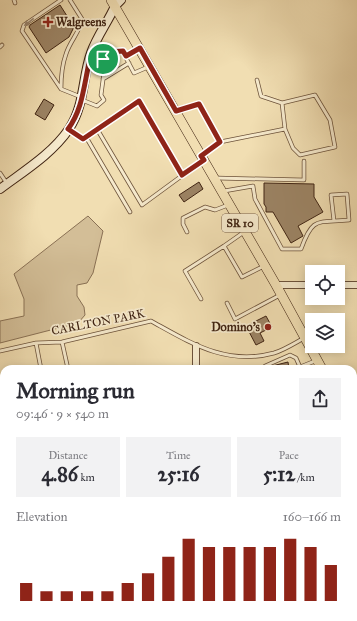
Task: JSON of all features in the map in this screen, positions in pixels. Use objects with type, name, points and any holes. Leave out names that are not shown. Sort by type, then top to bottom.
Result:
[{"type":"main road","name":"SR 10","points":[[116,2],[150,66],[265,265],[320,365]]},
{"type":"main road","points":[[0,189],[49,151],[68,129],[77,114],[82,99],[91,55],[116,2]]},
{"type":"street","points":[[276,285],[305,285]]},
{"type":"street","points":[[345,285],[357,285]]},
{"type":"street","points":[[196,346],[196,365]]},
{"type":"lane","points":[[61,0],[24,25],[22,31],[61,88],[97,106],[104,100],[101,95],[105,65],[103,59]]},
{"type":"lane","points":[[61,88],[61,73],[66,53],[81,26],[82,18],[70,0]]},
{"type":"lane","points":[[126,56],[140,48]]},
{"type":"lane","points":[[103,59],[110,51],[123,51],[136,73],[150,66]]},
{"type":"lane","points":[[91,55],[103,59]]},
{"type":"lane","points":[[103,79],[129,63]]},
{"type":"lane","points":[[257,80],[261,96],[282,103],[315,95],[330,120],[336,147],[300,155],[293,148],[285,129],[282,103]]},
{"type":"lane","points":[[68,129],[82,139],[139,101],[182,175]]},
{"type":"lane","points":[[176,111],[199,104],[220,142]]},
{"type":"lane","points":[[97,129],[142,205],[182,175],[220,142],[285,129]]},
{"type":"lane","points":[[86,137],[130,212]]},
{"type":"lane","points":[[214,178],[304,180],[304,161]]},
{"type":"lane","points":[[0,173],[8,184]]},
{"type":"lane","points":[[222,191],[253,186],[255,199],[282,249],[301,249],[308,230],[317,222],[334,221],[349,220],[347,194],[331,195],[334,221]]},
{"type":"lane","points":[[187,232],[183,224],[184,218],[205,207],[215,210],[230,205]]},
{"type":"lane","points":[[201,299],[185,271],[245,231]]},
{"type":"lane","points":[[224,246],[242,277],[265,265]]},
{"type":"lane","points":[[227,303],[235,319],[281,294]]},
{"type":"lane","name":"CARLTON PARK","points":[[0,351],[36,343],[62,342],[151,322],[196,346],[226,355],[244,357],[274,353],[304,338]]},
{"type":"lane","points":[[62,342],[67,365]]},
{"type":"lane","points":[[36,343],[40,365]]},
{"type":"lane","points":[[267,365],[290,355],[296,358],[299,365]]},
{"type":"lane","points":[[305,365],[317,360]]},
{"type":"shaded area","points":[[88,216],[103,231],[93,273],[87,283],[77,285],[77,296],[84,307],[85,315],[78,323],[0,343],[0,321],[24,316],[24,299],[14,274]]},
{"type":"building","name":"Walgreens","points":[[60,5],[74,27],[69,37],[46,53],[29,27]]},
{"type":"building","points":[[44,99],[54,105],[45,120],[35,114]]},
{"type":"building","points":[[199,182],[203,189],[184,202],[179,195]]},
{"type":"building","points":[[264,183],[314,184],[314,197],[323,212],[298,226],[303,236],[291,243],[273,212],[266,212],[266,207],[264,204]]},
{"type":"building","points":[[266,316],[272,327],[260,333],[264,341],[256,345],[246,326]]},
{"type":"building","points":[[288,362],[288,365],[276,365]]},
{"type":"place","name":"Walgreens","points":[[48,22]]},
{"type":"place","name":"Domino's","points":[[268,327]]},
{"type":"route","points":[[140,48],[176,111],[199,104],[220,142],[201,156],[204,160],[182,175],[139,101],[82,139],[68,129],[70,128],[77,114],[82,98],[91,55],[103,59],[110,51],[123,51],[126,56],[140,48]]}]
